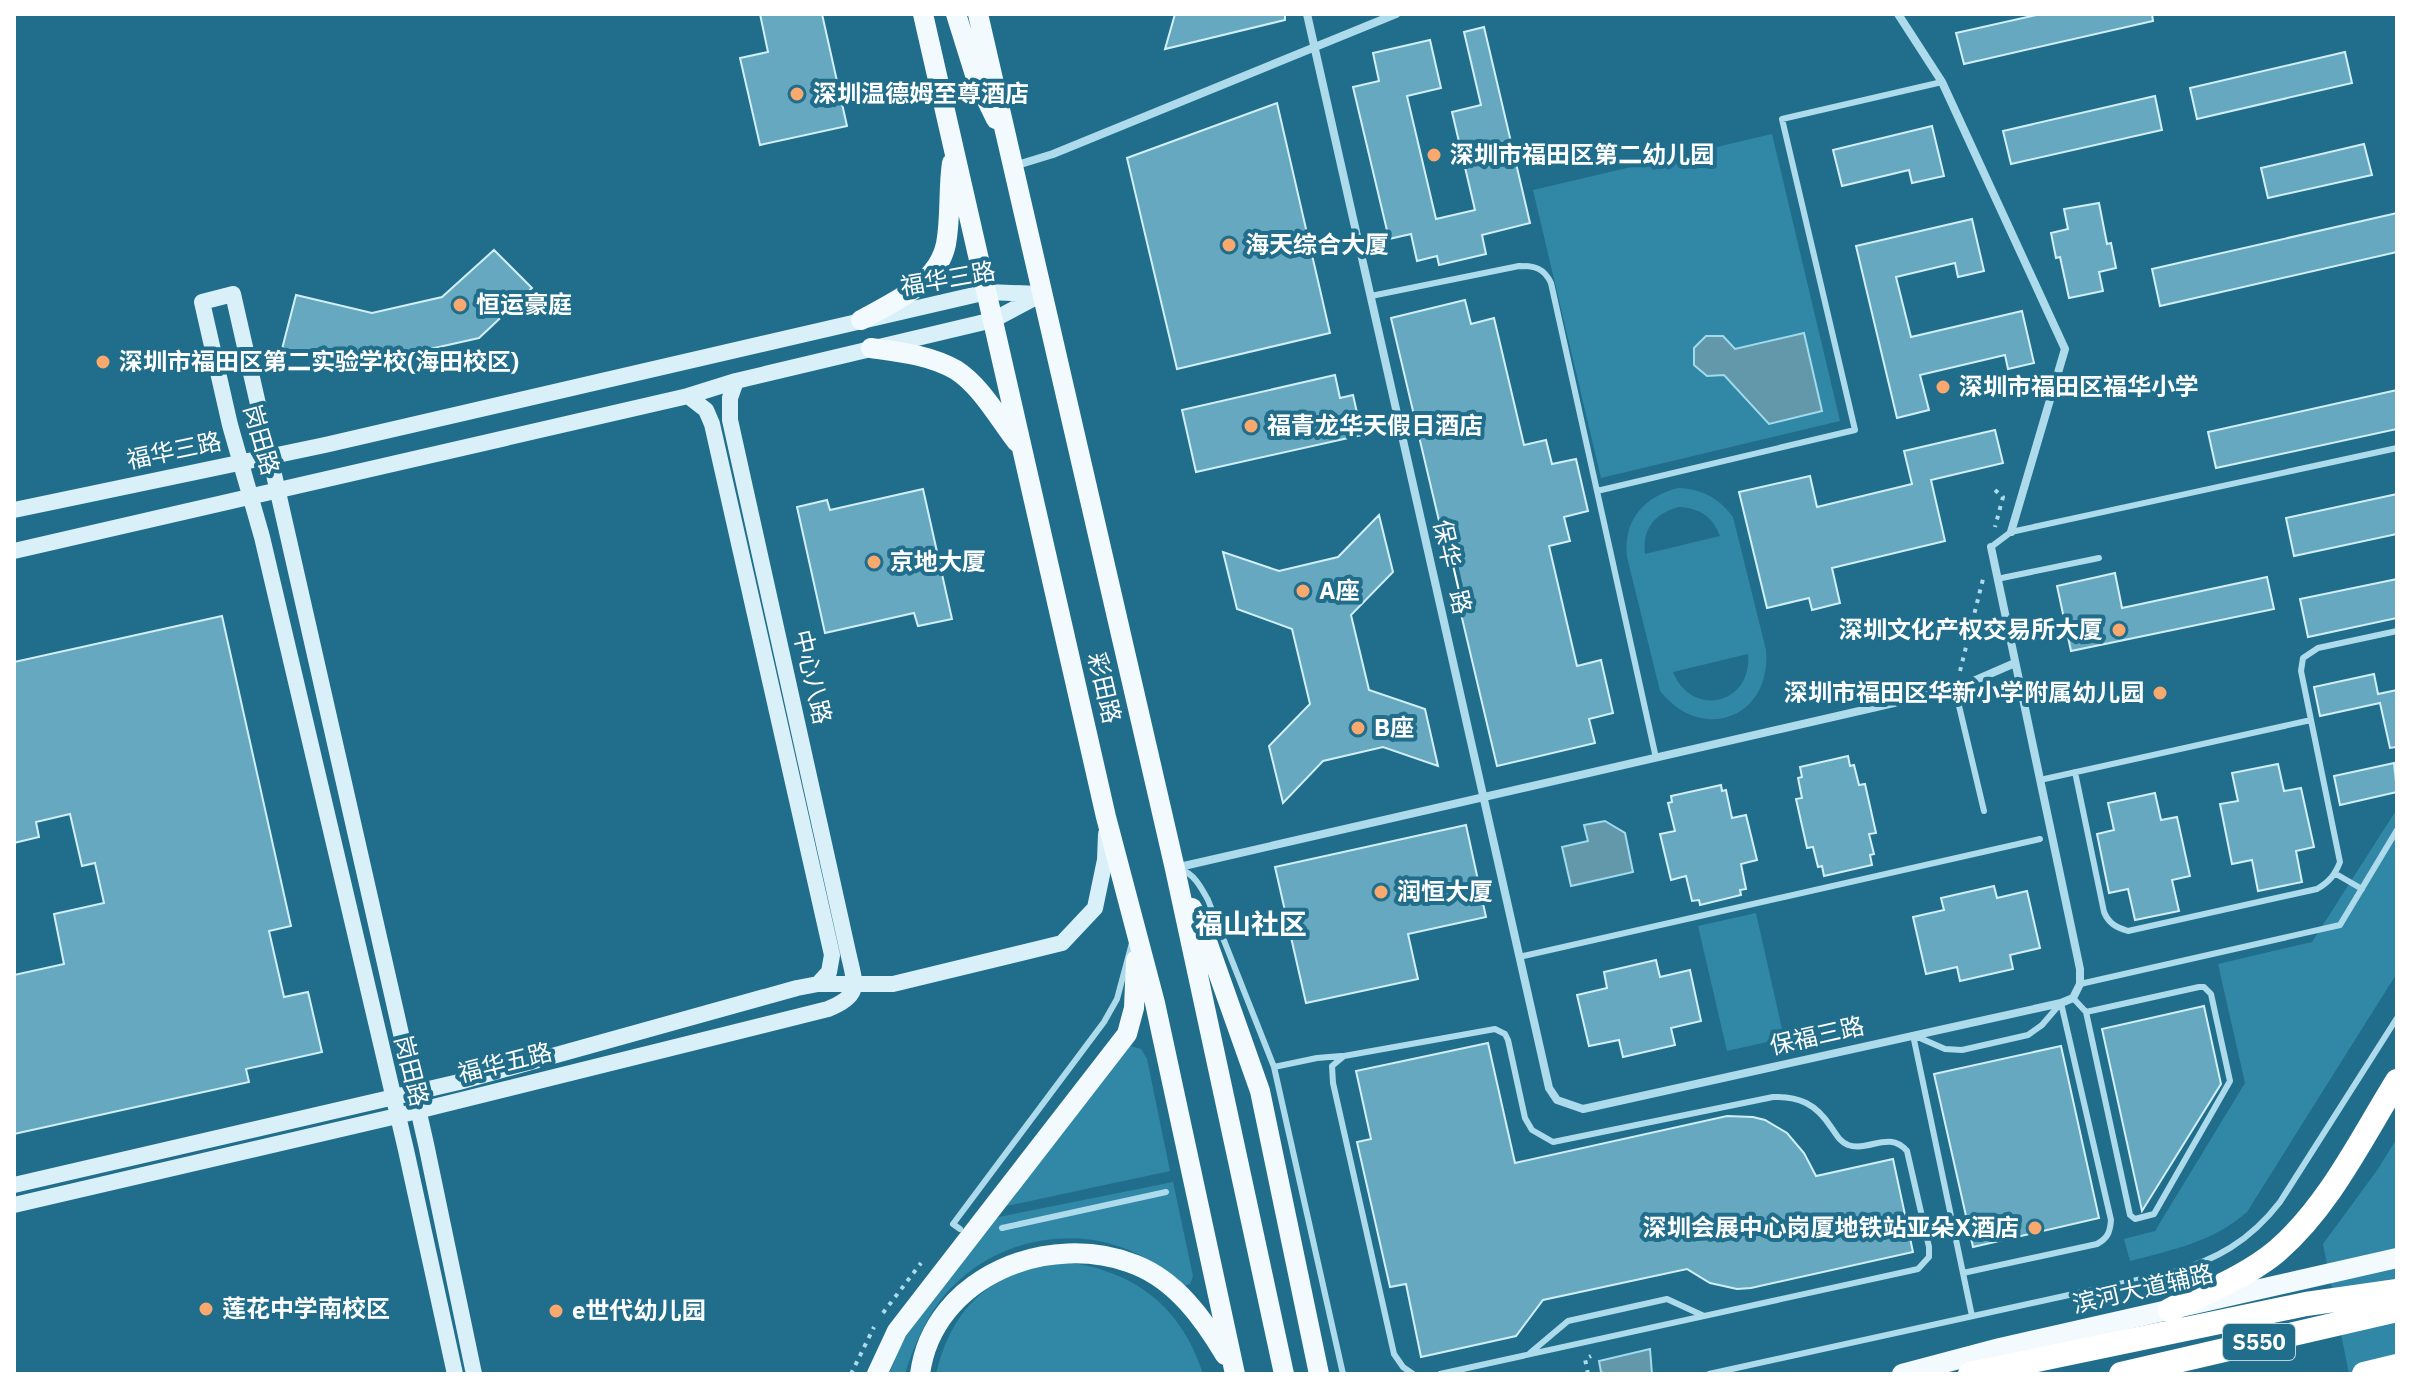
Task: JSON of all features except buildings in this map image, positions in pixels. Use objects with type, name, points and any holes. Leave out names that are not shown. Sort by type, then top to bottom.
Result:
[{"type":"highway","points":[[2170,1310],[2249,1270],[2276,1252],[2299,1229],[2335,1181],[2397,1081]]},
{"type":"highway","points":[[1970,1374],[2306,1304],[2397,1291]]},
{"type":"highway","name":"S550","points":[[2121,1374],[2397,1310]]},
{"type":"highway","points":[[2364,1374],[2397,1366]]},
{"type":"main road","points":[[956,14],[982,92],[1007,135]]},
{"type":"main road","name":"彩田路","points":[[978,14],[1175,869],[1284,1374]]},
{"type":"main road","name":"彩田路","points":[[922,20],[1106,817],[1155,1003],[1235,1373]]},
{"type":"main road","points":[[861,320],[919,286],[940,259],[946,245],[948,189],[954,152]]},
{"type":"main road","points":[[871,348],[912,354],[957,371],[976,389],[1022,448]]},
{"type":"main road","points":[[1175,869],[1208,944],[1260,1091],[1319,1374]]},
{"type":"main road","points":[[877,1374],[897,1331],[1127,1034],[1134,1008],[1136,932]]},
{"type":"main road","points":[[920,1374],[933,1334],[946,1313],[970,1288],[998,1269],[1032,1257],[1064,1252],[1113,1258],[1136,1265],[1162,1280],[1206,1322],[1235,1373]]},
{"type":"main road","name":"滨河大道辅路","points":[[1902,1374],[2000,1348],[2397,1258]]},
{"type":"street","name":"保华一路","points":[[1307,14],[1549,1088],[1557,1100],[1583,1109]]},
{"type":"street","points":[[1014,166],[1053,154],[1396,14]]},
{"type":"street","points":[[1898,14],[1942,82],[2065,349],[2011,532]]},
{"type":"street","name":"福华三路","points":[[14,510],[271,456],[987,292],[1042,294]]},
{"type":"street","name":"岗田路","points":[[455,1374],[253,496],[241,462],[202,302],[233,294],[474,1374]]},
{"type":"street","name":"福华三路","points":[[14,551],[688,396],[736,381],[993,320],[1042,294]]},
{"type":"street","name":"中心八路","points":[[736,381],[730,398],[730,420],[855,984]]},
{"type":"street","name":"中心八路","points":[[688,396],[706,410],[712,424],[832,955],[832,966],[827,977],[818,984]]},
{"type":"street","points":[[1991,547],[2080,969],[2080,984],[2073,998]]},
{"type":"street","points":[[1175,869],[1955,689],[2015,663]]},
{"type":"street","name":"福华五路","points":[[14,1185],[413,1092],[818,984],[893,984],[1062,943],[1095,908],[1105,860],[1106,817]]},
{"type":"street","name":"福华五路","points":[[14,1205],[397,1116],[828,1009],[845,1002],[853,994],[855,984]]},
{"type":"street","name":"保福三路","points":[[1583,1109],[2073,998]]},
{"type":"lane","points":[[1597,491],[1855,430],[1782,119],[1942,82]]},
{"type":"lane","points":[[1371,296],[1519,266],[1535,266],[1546,273],[1551,283],[1656,758]]},
{"type":"lane","points":[[1991,547],[2011,532],[2397,448]]},
{"type":"lane","points":[[1997,579],[2099,558]]},
{"type":"lane","points":[[2075,772],[2104,912],[2108,922],[2117,928],[2128,931],[2317,889],[2336,874],[2340,851],[2301,671],[2303,658],[2308,652],[2397,631]]},
{"type":"lane","points":[[1955,689],[1984,811]]},
{"type":"lane","points":[[2040,780],[2311,720]]},
{"type":"lane","points":[[2080,984],[2340,925],[2397,830]]},
{"type":"lane","points":[[1519,957],[2040,839]]},
{"type":"lane","points":[[1175,869],[1186,871],[1208,900],[1274,1067],[1343,1374]]},
{"type":"lane","points":[[2336,874],[2362,889]]},
{"type":"lane","points":[[956,1226],[1104,1022],[1117,999],[1136,932]]},
{"type":"lane","points":[[2073,998],[2086,1012],[2130,1215],[2135,1219],[2152,1216],[2230,1081],[2211,994],[2204,987],[2199,987],[2086,1012]]},
{"type":"lane","points":[[1913,1035],[1945,1049],[1962,1050],[2028,1035],[2061,1003]]},
{"type":"lane","points":[[1963,1273],[2097,1244],[2110,1232],[2111,1220],[2061,1003]]},
{"type":"lane","points":[[1709,1374],[2169,1273],[2230,1250],[2257,1228],[2280,1202],[2397,1018]]},
{"type":"lane","points":[[1274,1067],[1495,1029],[1501,1030],[1508,1040],[1525,1118],[1532,1130],[1553,1142],[1790,1096],[1806,1101],[1819,1111],[1838,1139],[1847,1144],[1857,1146],[1885,1141],[1902,1145],[1907,1151],[1929,1247],[1925,1264],[1911,1271],[1440,1374]]},
{"type":"lane","points":[[1913,1035],[1972,1316]]},
{"type":"lane","points":[[1332,1074],[1332,1066],[1344,1056]]},
{"type":"lane","points":[[1317,1058],[1328,1065],[1332,1074],[1394,1354],[1403,1367],[1413,1374]]},
{"type":"lane","points":[[1285,1165],[1296,1163]]},
{"type":"lane","points":[[1002,1228],[1166,1192]]},
{"type":"lane","points":[[1527,1355],[1568,1321],[1604,1312],[1667,1299],[1704,1316]]},
{"type":"path","points":[[1955,689],[2003,497],[1995,490]]},
{"type":"shaded area","points":[[1772,134],[1840,421],[1601,478],[1533,190]]},
{"type":"shaded area","points":[[1804,333],[1822,411],[1769,424],[1724,375],[1707,376],[1694,365],[1694,348],[1706,336],[1723,336],[1735,349]]},
{"type":"shaded area","points":[[1678,488],[1702,492],[1715,499],[1733,517],[1766,650],[1765,673],[1758,693],[1746,707],[1731,716],[1714,719],[1695,717],[1677,707],[1660,691],[1627,557],[1627,544],[1628,532],[1638,512],[1645,504]],"holes":[[[1679,507],[1705,515],[1720,536],[1645,554],[1646,537],[1652,523],[1663,513]],[[1748,654],[1747,671],[1741,685],[1720,699],[1706,700],[1693,696],[1682,687],[1673,672]]]},
{"type":"shaded area","points":[[2397,809],[2397,973],[2247,1212],[2206,1238],[2130,1261],[2124,1239],[2155,1231],[2245,1083],[2218,964],[2312,942]]},
{"type":"shaded area","points":[[1605,821],[1625,833],[1633,872],[1571,886],[1562,847],[1588,841],[1584,825]]},
{"type":"shaded area","points":[[1756,913],[1784,1038],[1727,1051],[1698,926]]},
{"type":"shaded area","points":[[1130,1046],[1141,1049],[1147,1059],[1170,1171],[997,1208]]},
{"type":"shaded area","points":[[2397,1138],[2397,1374],[2349,1374],[2323,1244]]},
{"type":"shaded area","points":[[1173,1182],[1193,1276],[1190,1284],[1183,1286],[1149,1260],[1099,1241],[1072,1238],[1019,1246],[972,1270],[951,1288],[923,1328],[905,1374],[889,1374],[904,1339],[989,1219]]},
{"type":"shaded area","points":[[1071,1263],[1117,1275],[1154,1298],[1183,1331],[1203,1374],[936,1374],[954,1327],[982,1293],[1021,1272]]},
{"type":"shaded area","points":[[1650,1349],[1652,1374],[1601,1372],[1599,1361]]},
{"type":"place","name":"深圳温德姆至尊酒店","points":[[797,94]]},
{"type":"place","name":"深圳市福田区第二幼儿园","points":[[1434,155]]},
{"type":"place","name":"海天综合大厦","points":[[1229,245]]},
{"type":"place","name":"恒运豪庭","points":[[460,305]]},
{"type":"place","name":"深圳市福田区第二实验学校(海田校区)","points":[[103,362]]},
{"type":"place","name":"深圳市福田区福华小学","points":[[1943,387]]},
{"type":"place","name":"福青龙华天假日酒店","points":[[1251,426]]},
{"type":"place","name":"京地大厦","points":[[874,562]]},
{"type":"place","name":"A座","points":[[1303,591]]},
{"type":"place","name":"深圳文化产权交易所大厦","points":[[2119,630]]},
{"type":"place","name":"深圳市福田区华新小学附属幼儿园","points":[[2160,693]]},
{"type":"place","name":"B座","points":[[1358,728]]},
{"type":"place","name":"润恒大厦","points":[[1381,892]]},
{"type":"place","name":"深圳会展中心岗厦地铁站亚朵X酒店","points":[[2035,1228]]},
{"type":"place","name":"莲花中学南校区","points":[[206,1309]]},
{"type":"place","name":"e世代幼儿园","points":[[556,1311]]},
{"type":"district","name":"福山社区","points":[[1251,924]]}]
